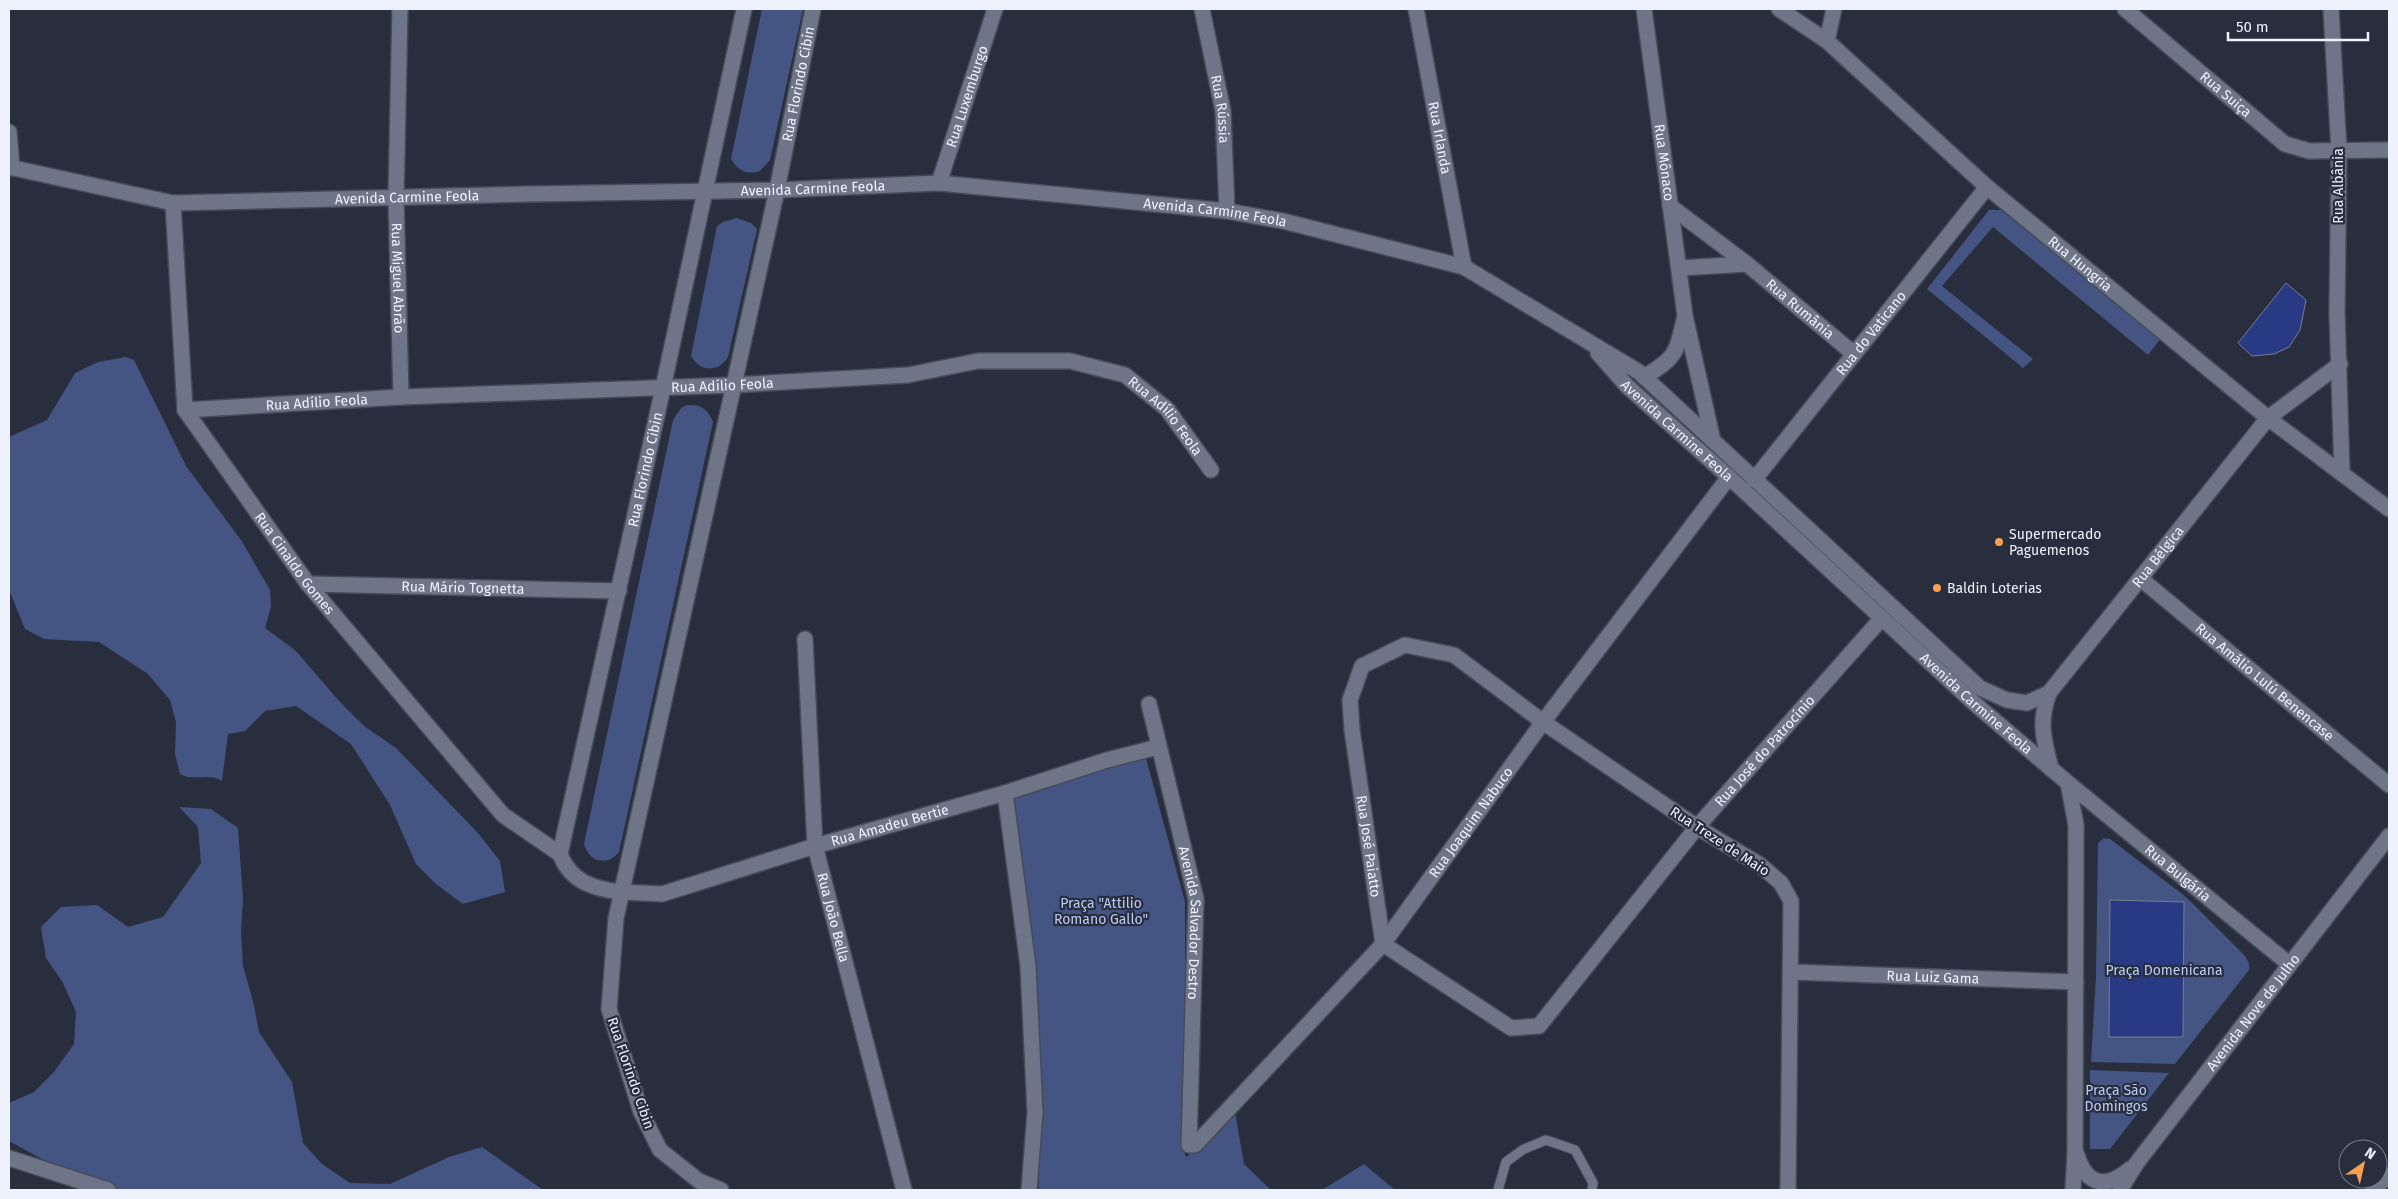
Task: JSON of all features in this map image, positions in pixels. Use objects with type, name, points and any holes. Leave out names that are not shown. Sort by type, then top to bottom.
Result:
[{"type":"street","name":"Rua Miguel Abrão","points":[[400,9],[396,198],[401,397]]},
{"type":"street","name":"Rua Florindo Cibin","points":[[560,854],[744,9]]},
{"type":"street","name":"Rua Florindo Cibin","points":[[721,1190],[699,1180],[660,1150],[641,1112],[609,1009],[616,918],[777,190],[813,9]]},
{"type":"street","name":"Rua Luxemburgo","points":[[939,183],[996,9]]},
{"type":"street","name":"Rua Rússia","points":[[1202,9],[1223,111],[1227,211]]},
{"type":"street","name":"Rua Irlanda","points":[[1416,9],[1464,266]]},
{"type":"street","name":"Rua Mônaco","points":[[1644,9],[1685,316],[1713,441]]},
{"type":"street","name":"Rua Hungria","points":[[1779,9],[1827,41],[1987,187],[2268,418],[2389,509]]},
{"type":"street","points":[[1827,41],[1834,9]]},
{"type":"street","name":"Rua Suiça","points":[[2125,9],[2285,144],[2309,151],[2389,150]]},
{"type":"street","name":"Rua Albânia","points":[[2331,9],[2339,151],[2337,313],[2342,473]]},
{"type":"street","points":[[9,132],[10,167]]},
{"type":"street","name":"Avenida Carmine Feola","points":[[10,167],[173,203],[777,190],[939,183],[1227,211],[1284,221],[1464,266],[1644,377],[1980,688]]},
{"type":"street","name":"Rua do Vaticano","points":[[1754,480],[1987,187]]},
{"type":"street","points":[[173,203],[185,410]]},
{"type":"street","name":"Rua Rumânia","points":[[1670,206],[1747,264],[1854,354]]},
{"type":"street","points":[[1679,268],[1747,264]]},
{"type":"street","name":"Rua Mônaco","points":[[1644,377],[1672,358],[1677,349],[1685,316]]},
{"type":"street","name":"Avenida Carmine Feola","points":[[1590,343],[1627,386],[1729,477],[1974,703],[2068,784]]},
{"type":"street","name":"Rua Adílio Feola","points":[[185,410],[401,397],[733,385],[908,375],[978,361],[1070,361],[1125,375],[1167,409],[1211,470]]},
{"type":"street","points":[[2268,418],[2340,364]]},
{"type":"street","name":"Rua Cinaldo Gomes","points":[[185,410],[308,584],[503,815],[560,854]]},
{"type":"street","name":"Rua Bélgica","points":[[2051,769],[2041,725],[2043,710],[2049,693],[2268,418]]},
{"type":"street","name":"Rua Joaquim Nabuco","points":[[1189,1146],[1195,1145],[1383,944],[1543,722],[1729,477]]},
{"type":"street","name":"Rua Amálio Lulú Benencase","points":[[2140,579],[2389,786]]},
{"type":"street","name":"Rua Mário Tognetta","points":[[308,584],[618,591]]},
{"type":"street","name":"Rua José do Patrocínio","points":[[1383,944],[1511,1028],[1539,1026],[1697,826],[1882,618]]},
{"type":"street","name":"Rua João Bella","points":[[805,639],[815,846],[904,1190]]},
{"type":"street","name":"Rua José Paiatto","points":[[1383,944],[1352,730],[1350,700],[1362,666],[1405,646],[1454,655]]},
{"type":"street","name":"Rua Treze de Maio","points":[[1454,655],[1543,722],[1697,826],[1760,865],[1781,883],[1791,901],[1788,1190]]},
{"type":"street","name":"Rua Bélgica","points":[[1980,688],[2007,700],[2027,703],[2049,693]]},
{"type":"street","name":"Avenida Salvador Destro","points":[[1149,704],[1196,899],[1189,1146]]},
{"type":"street","name":"Rua Amadeu Bertie","points":[[621,892],[662,894],[815,846],[1005,793],[1107,760],[1158,747]]},
{"type":"street","points":[[2068,784],[2076,825],[2075,1151],[2073,1190]]},
{"type":"street","name":"Rua Bulgária","points":[[2068,784],[2288,964]]},
{"type":"street","points":[[1005,793],[1028,966],[1035,1112],[1030,1190]]},
{"type":"street","name":"Avenida Nove de Julho","points":[[2120,1190],[2136,1164],[2288,964],[2389,836]]},
{"type":"street","points":[[560,854],[565,867],[576,878],[600,890],[621,892]]},
{"type":"street","name":"Rua Luiz Gama","points":[[1791,972],[2076,982]]},
{"type":"street","points":[[2075,1151],[2080,1166],[2086,1174],[2095,1181],[2104,1183],[2123,1175],[2136,1164]]},
{"type":"street","points":[[9,1158],[108,1190]]},
{"type":"street","points":[[2373,1190],[2389,1175]]},
{"type":"lane","points":[[1498,1190],[1506,1162],[1524,1148],[1546,1140],[1575,1150],[1593,1183],[1592,1190]]},
{"type":"green space","points":[[762,9],[803,9],[770,160],[760,171],[751,173],[737,167],[731,159]]},
{"type":"green space","points":[[1989,210],[2001,210],[2161,338],[2148,355],[1993,227],[1942,286],[2033,359],[2023,368],[1927,289]]},
{"type":"green space","points":[[737,218],[751,223],[757,229],[728,357],[719,366],[704,368],[691,356],[717,226]]},
{"type":"green space","points":[[126,357],[134,360],[186,466],[241,540],[270,590],[271,607],[265,628],[295,650],[340,702],[364,726],[396,748],[478,833],[500,861],[505,892],[463,904],[436,884],[416,864],[390,805],[351,744],[296,706],[265,711],[245,731],[228,734],[222,781],[212,777],[185,776],[180,774],[175,754],[176,722],[170,700],[148,674],[99,642],[44,639],[25,629],[9,590],[9,437],[47,420],[75,373],[98,362]]},
{"type":"green space","points":[[687,405],[696,405],[703,408],[713,422],[619,852],[609,860],[604,861],[590,855],[584,844],[673,420],[681,408]]},
{"type":"green space","name":"Praça \"Attilio Romano Gallo\"","points":[[1146,758],[1185,902],[1185,1155],[1187,1157],[1234,1106],[1244,1164],[1271,1190],[1039,1190],[1030,1021],[1005,793]]},
{"type":"green space","points":[[179,807],[211,809],[238,828],[243,899],[241,931],[243,966],[259,1032],[292,1082],[303,1143],[322,1164],[350,1183],[390,1184],[449,1157],[482,1147],[543,1190],[80,1190],[71,1170],[51,1164],[9,1141],[9,1103],[34,1092],[54,1072],[74,1044],[76,1012],[63,983],[46,958],[41,927],[61,907],[97,905],[128,927],[163,917],[201,863],[198,827]]},
{"type":"green space","name":"Praça Domenicana","points":[[2104,838],[2110,839],[2186,897],[2245,956],[2249,963],[2249,970],[2175,1064],[2091,1062],[2096,976],[2098,843]]},
{"type":"green space","name":"Praça São Domingos","points":[[2090,1070],[2169,1073],[2110,1149],[2090,1149]]},
{"type":"green space","points":[[1364,1164],[1395,1190],[1322,1190]]},
{"type":"building","points":[[2286,283],[2306,300],[2300,330],[2289,347],[2274,354],[2252,356],[2238,343]]},
{"type":"building","points":[[2110,900],[2184,902],[2183,1037],[2109,1037]]},
{"type":"place","name":"Supermercado Paguemenos","points":[[1999,542]]},
{"type":"place","name":"Baldin Loterias","points":[[1937,588]]}]
